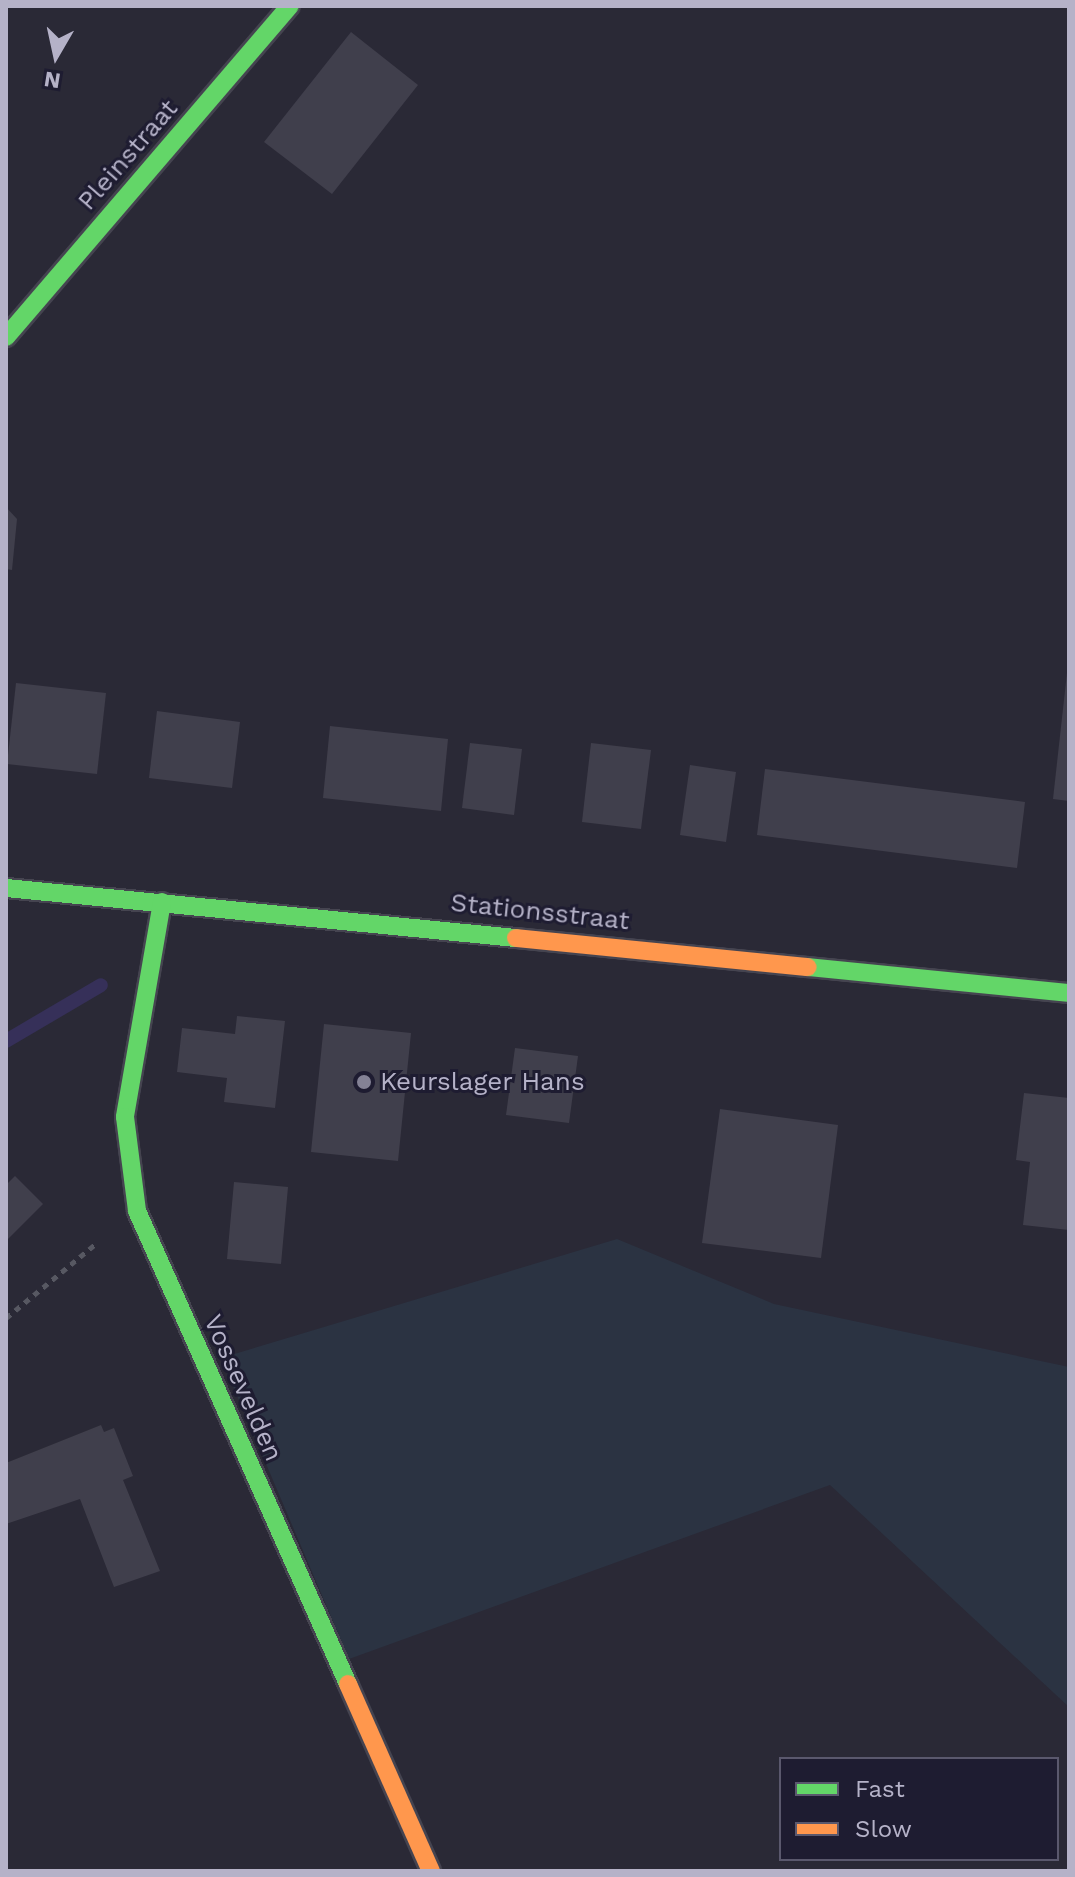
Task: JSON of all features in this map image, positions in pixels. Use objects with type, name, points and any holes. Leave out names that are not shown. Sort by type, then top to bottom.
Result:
[{"type":"street","name":"Pleinstraat","points":[[6,337],[290,6]]},
{"type":"street","name":"Stationsstraat","points":[[6,888],[1069,993]]},
{"type":"street","name":"Vossevelden","points":[[162,902],[125,1117],[137,1211],[431,1871]]},
{"type":"path","points":[[6,1318],[137,1211]]},
{"type":"shaded area","points":[[617,1239],[774,1304],[1069,1367],[1069,1707],[830,1485],[349,1659],[221,1358]]},
{"type":"building","points":[[351,32],[418,85],[332,194],[264,142]]},
{"type":"building","points":[[6,507],[17,519],[12,570],[6,569]]},
{"type":"building","points":[[1069,673],[1069,801],[1053,799]]},
{"type":"building","points":[[16,683],[106,693],[97,774],[7,764]]},
{"type":"building","points":[[157,711],[240,722],[232,788],[149,778]]},
{"type":"building","points":[[330,726],[448,739],[441,811],[323,798]]},
{"type":"building","points":[[470,743],[522,749],[514,815],[462,808]]},
{"type":"building","points":[[591,743],[651,750],[641,829],[582,822]]},
{"type":"building","points":[[690,765],[736,772],[726,842],[680,835]]},
{"type":"building","points":[[765,769],[1025,802],[1017,868],[757,835]]},
{"type":"building","points":[[237,1016],[285,1021],[275,1108],[224,1102],[227,1078],[177,1072],[182,1028],[235,1034]]},
{"type":"building","points":[[324,1024],[411,1033],[398,1161],[311,1152]]},
{"type":"building","points":[[515,1048],[578,1056],[569,1123],[506,1115]]},
{"type":"building","points":[[1024,1093],[1069,1098],[1069,1230],[1023,1225],[1030,1162],[1016,1160]]},
{"type":"building","points":[[720,1109],[838,1125],[821,1258],[702,1243]]},
{"type":"building","points":[[15,1176],[43,1204],[6,1241],[6,1185]]},
{"type":"building","points":[[234,1182],[288,1187],[281,1264],[227,1259]]},
{"type":"building","points":[[101,1425],[104,1432],[114,1428],[133,1476],[123,1480],[160,1571],[114,1587],[80,1499],[6,1524],[6,1463]]},
{"type":"waterway","points":[[6,1041],[101,985]]},
{"type":"traffic: fast","points":[[6,337],[290,6]]},
{"type":"traffic: fast","points":[[6,888],[516,938]]},
{"type":"traffic: fast","points":[[162,902],[125,1117],[137,1211],[348,1684]]},
{"type":"traffic: fast","points":[[808,967],[1069,993]]},
{"type":"traffic: slow","points":[[516,938],[808,967]]},
{"type":"traffic: slow","points":[[348,1684],[431,1871]]},
{"type":"place","name":"Keurslager Hans","points":[[364,1082]]}]
